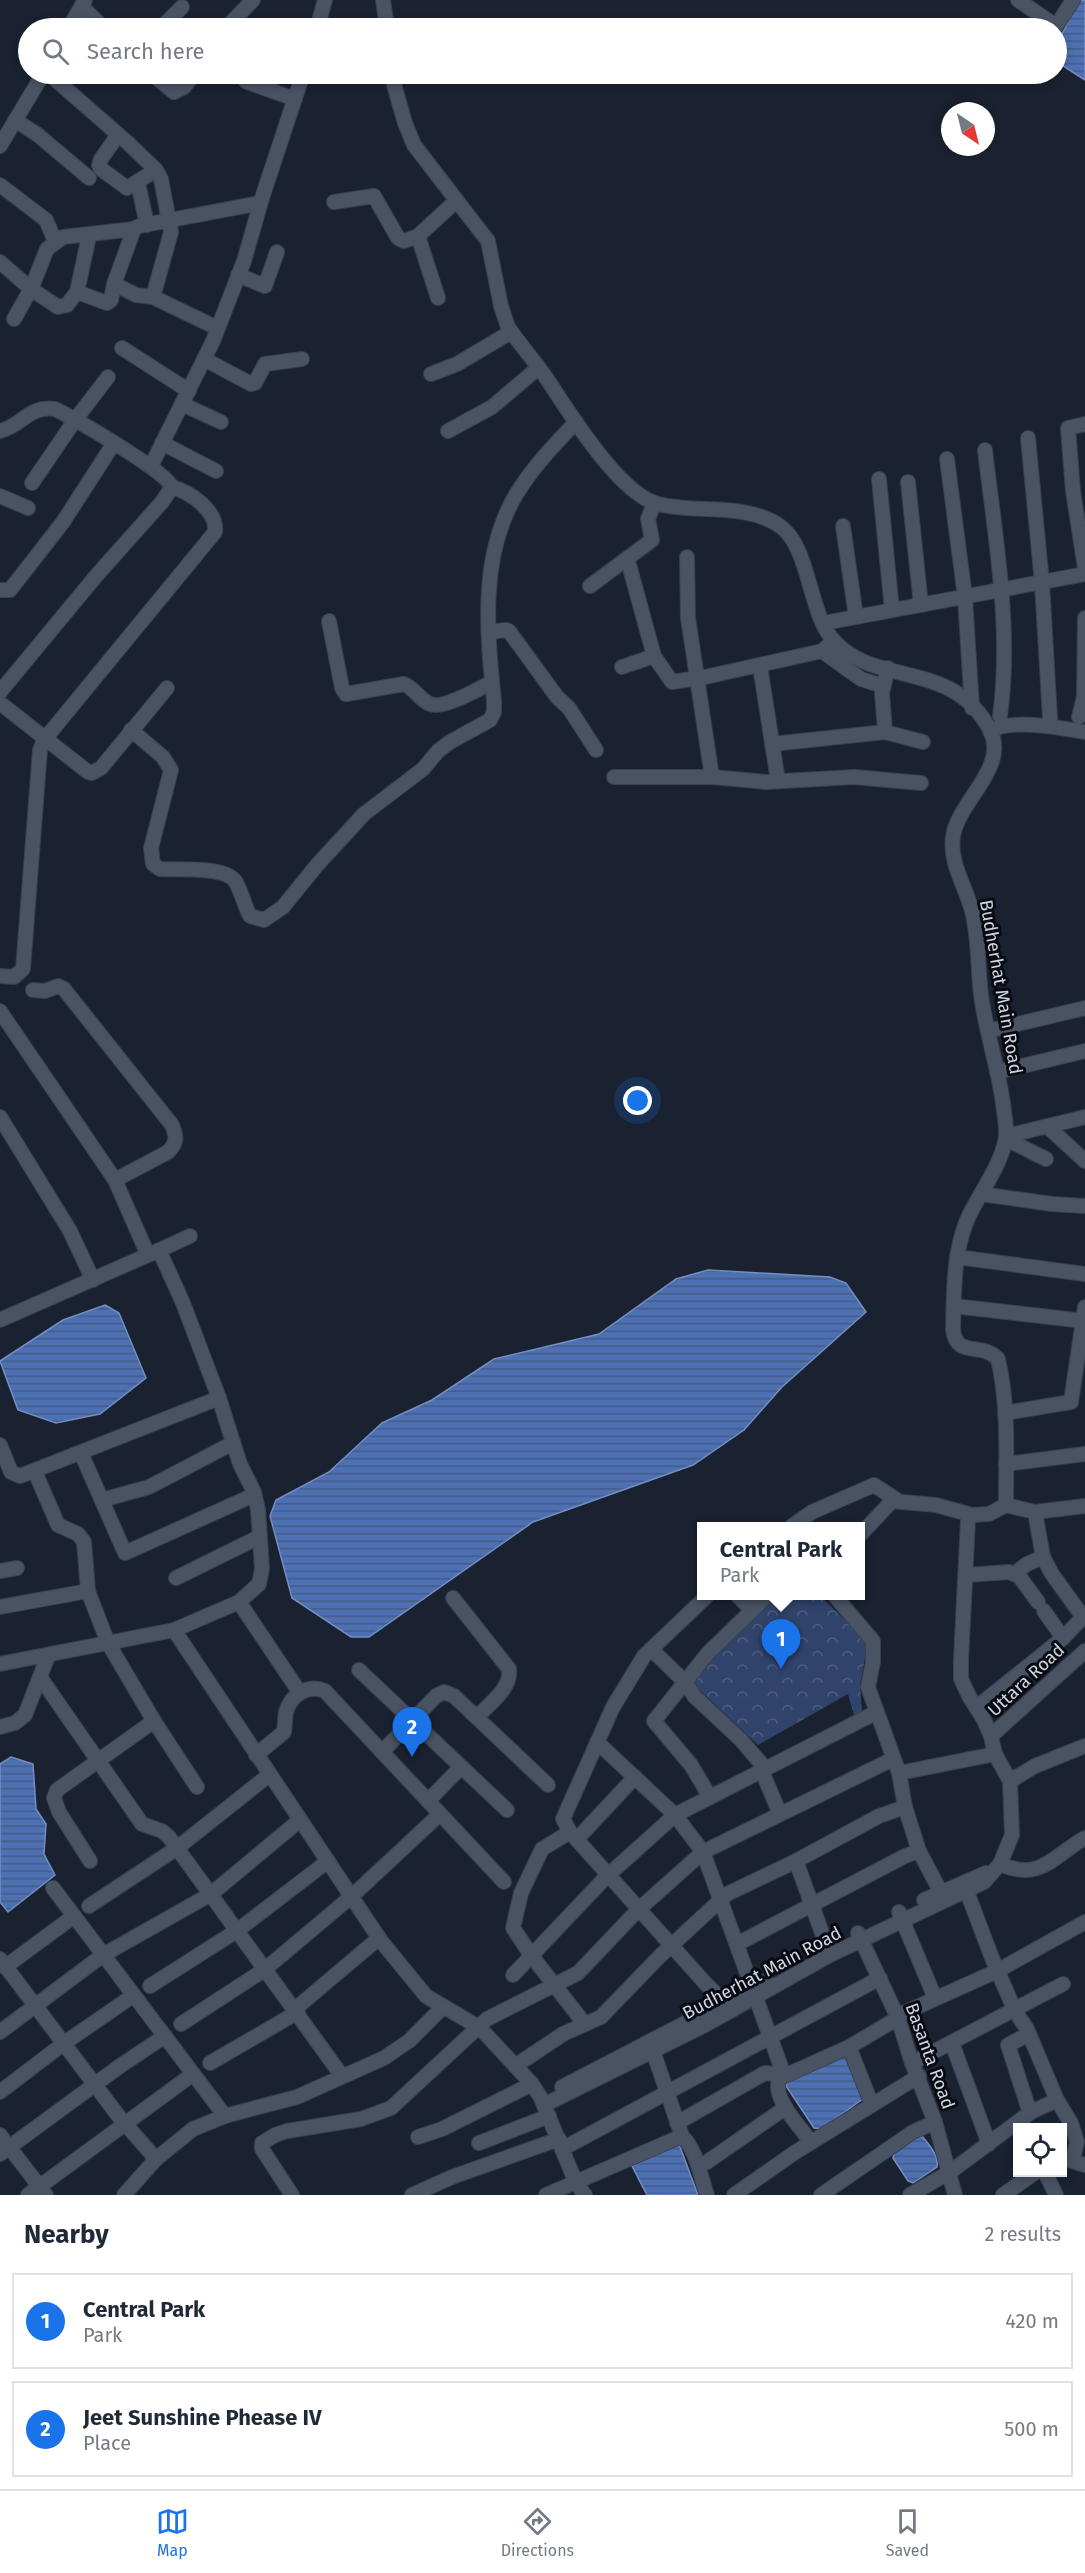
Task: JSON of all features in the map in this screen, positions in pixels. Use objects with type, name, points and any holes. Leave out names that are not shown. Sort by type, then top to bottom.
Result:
[{"type":"street","points":[[236,18],[253,0]]},
{"type":"street","points":[[320,18],[326,0]]},
{"type":"street","points":[[383,0],[386,18]]},
{"type":"street","points":[[1018,0],[1043,18]]},
{"type":"street","points":[[1061,18],[1072,0]]},
{"type":"street","points":[[75,18],[83,3],[96,18]]},
{"type":"street","points":[[172,18],[182,8]]},
{"type":"street","points":[[0,146],[37,84]]},
{"type":"street","points":[[60,84],[156,171],[163,187],[171,232],[153,297]]},
{"type":"street","points":[[164,84],[174,92],[186,84]]},
{"type":"street","points":[[252,84],[295,99]]},
{"type":"street","points":[[152,466],[204,359],[238,274],[300,84]]},
{"type":"street","points":[[395,84],[405,123],[414,145],[488,241],[501,306],[503,337],[538,368],[597,452],[615,471],[654,504],[732,511],[778,524],[791,535],[824,623],[834,641],[855,657],[939,683],[964,699],[990,731],[1002,725],[1051,727],[1085,732]]},
{"type":"street","points":[[15,120],[38,135],[89,178]]},
{"type":"street","points":[[118,135],[99,165],[127,188],[156,171]]},
{"type":"street","points":[[77,292],[107,303],[111,300],[114,284],[140,227],[138,183]]},
{"type":"street","points":[[0,185],[46,220],[55,241]]},
{"type":"street","points":[[334,202],[374,196],[398,238],[404,241],[418,236],[456,201]]},
{"type":"street","points":[[14,319],[31,289],[47,249],[63,237],[89,236],[260,203]]},
{"type":"street","points":[[0,262],[31,289],[58,307],[67,305],[77,292],[89,236]]},
{"type":"street","points":[[418,236],[438,297]]},
{"type":"street","points":[[238,274],[265,286],[277,252]]},
{"type":"street","points":[[114,284],[136,295],[153,297],[217,328]]},
{"type":"street","points":[[431,374],[457,364],[503,337]]},
{"type":"street","points":[[122,348],[189,391]]},
{"type":"street","points":[[204,359],[251,384],[255,383],[265,364],[302,359]]},
{"type":"street","points":[[448,431],[492,407],[538,368]]},
{"type":"street","points":[[32,483],[108,377]]},
{"type":"street","points":[[182,404],[221,422]]},
{"type":"street","points":[[0,430],[7,429],[41,408],[55,409],[152,466],[170,481],[172,487]]},
{"type":"street","points":[[131,730],[163,757],[171,770],[151,848],[153,864],[160,869],[218,872],[229,875],[238,886],[250,916],[264,920],[283,907],[317,864],[364,814],[406,783],[450,742],[483,726],[490,720],[494,712],[488,582],[503,522],[515,495],[528,477],[576,422]]},
{"type":"street","points":[[1085,424],[1068,428],[1073,491],[1085,568]]},
{"type":"street","points":[[1028,438],[1042,583],[1050,718]]},
{"type":"street","points":[[0,590],[10,590],[63,522],[114,443]]},
{"type":"street","points":[[162,443],[216,471]]},
{"type":"street","points":[[985,450],[1001,591],[1005,660],[1000,716]]},
{"type":"street","points":[[947,459],[965,597],[972,708]]},
{"type":"street","points":[[879,479],[892,610]]},
{"type":"street","points":[[908,482],[921,605]]},
{"type":"street","points":[[0,692],[96,576],[157,509],[172,487]]},
{"type":"street","points":[[0,976],[14,976],[23,969],[40,750],[44,740],[215,532],[216,524],[212,515],[189,493],[172,487]]},
{"type":"street","points":[[0,496],[28,508]]},
{"type":"street","points":[[590,586],[628,561],[652,540],[648,519],[654,504]]},
{"type":"street","points":[[843,526],[856,617]]},
{"type":"street","points":[[687,557],[688,618],[712,777]]},
{"type":"street","points":[[628,561],[654,656],[672,682],[760,666],[822,651],[834,641]]},
{"type":"street","points":[[824,623],[1085,574]]},
{"type":"street","points":[[1078,717],[1084,696],[1085,618]]},
{"type":"street","points":[[329,621],[342,688],[346,694],[404,684],[430,705],[437,705],[450,702],[492,682]]},
{"type":"street","points":[[489,632],[509,631],[557,697],[569,708],[596,750]]},
{"type":"street","points":[[822,651],[855,676],[883,686]]},
{"type":"street","points":[[622,667],[654,656]]},
{"type":"street","points":[[760,666],[778,782]]},
{"type":"street","points":[[885,732],[883,686],[888,668]]},
{"type":"street","points":[[0,703],[44,740],[92,773],[101,768],[167,688]]},
{"type":"street","name":"Budherhat Main Road","points":[[990,731],[993,740],[991,765],[980,786],[963,808],[952,838],[953,857],[976,926],[980,987],[997,1072],[1006,1137],[1000,1156],[966,1222],[957,1257],[954,1341],[958,1346],[993,1354],[998,1359],[1005,1413],[1006,1505]]},
{"type":"street","points":[[772,744],[885,732],[924,742]]},
{"type":"street","points":[[614,777],[712,777],[778,782],[854,777],[921,783]]},
{"type":"street","points":[[33,990],[45,990],[58,986],[64,989],[172,1125],[177,1136],[174,1146],[168,1152],[115,1180]]},
{"type":"street","points":[[988,1031],[1085,1008]]},
{"type":"street","points":[[0,1011],[115,1180],[183,1303],[254,1496],[262,1569],[259,1584],[239,1602],[174,1630],[0,1664]]},
{"type":"street","points":[[997,1072],[1085,1051]]},
{"type":"street","points":[[0,1117],[70,1231],[93,1280]]},
{"type":"street","points":[[1006,1137],[1085,1117]]},
{"type":"street","points":[[1047,1126],[1085,1161]]},
{"type":"street","points":[[1006,1137],[1046,1159]]},
{"type":"street","points":[[981,1194],[1085,1206]]},
{"type":"street","points":[[0,1320],[190,1236]]},
{"type":"street","points":[[957,1257],[1085,1274]]},
{"type":"street","points":[[954,1306],[1084,1314],[1078,1400],[1005,1413]]},
{"type":"street","points":[[0,1445],[11,1472],[20,1476],[219,1398]]},
{"type":"street","points":[[102,1500],[149,1487],[233,1443]]},
{"type":"street","points":[[81,1453],[125,1553],[254,1496]]},
{"type":"street","points":[[1006,1464],[1085,1454]]},
{"type":"street","points":[[35,1472],[58,1525],[78,1534],[84,1542],[88,1591],[108,1643],[154,1721],[197,1787]]},
{"type":"street","points":[[799,1522],[812,1512],[874,1485],[902,1501]]},
{"type":"street","points":[[865,1530],[888,1503],[902,1501],[936,1505],[972,1515],[988,1514],[1006,1505],[1035,1512],[1085,1506]]},
{"type":"street","points":[[977,1707],[1063,1638],[1084,1616],[1052,1574],[1043,1557],[1035,1512]]},
{"type":"street","points":[[972,1515],[968,1520],[966,1532],[961,1679],[988,1729],[995,1754],[1010,1780],[1012,1835],[998,1867],[1041,1869],[1085,1838]]},
{"type":"street","points":[[176,1578],[259,1537]]},
{"type":"street","points":[[966,1575],[1014,1574],[1027,1564],[1043,1557]]},
{"type":"street","points":[[0,1570],[17,1568]]},
{"type":"street","points":[[1014,1574],[1026,1583],[1063,1638]]},
{"type":"street","points":[[0,1607],[88,1591]]},
{"type":"street","points":[[453,1598],[509,1668],[510,1676],[506,1686],[477,1717]]},
{"type":"street","points":[[703,1600],[644,1656],[614,1707],[563,1816],[563,1822],[638,1910],[728,2005]]},
{"type":"street","points":[[742,1600],[752,1610]]},
{"type":"street","points":[[710,1797],[691,1765],[654,1721],[708,1653],[763,1600]]},
{"type":"street","points":[[838,1600],[873,1641],[873,1662],[868,1687],[899,1773],[905,1807],[919,1851],[942,1896]]},
{"type":"street","points":[[239,1602],[300,1693]]},
{"type":"street","points":[[174,1630],[379,1938],[414,1984],[426,1996],[480,2028],[532,2084],[545,2107],[576,2183],[585,2195]]},
{"type":"street","points":[[651,1649],[685,1682],[694,1696],[741,1740],[763,1769],[780,1814]]},
{"type":"street","name":"Uttara Road","points":[[988,1729],[1085,1651]]},
{"type":"street","points":[[0,1727],[15,1723],[25,1715],[48,1656]]},
{"type":"street","points":[[359,1670],[507,1810]]},
{"type":"street","points":[[40,1677],[142,1824],[167,1834],[342,2076]]},
{"type":"street","points":[[256,1755],[284,1732],[286,1710],[300,1693],[307,1688],[325,1691],[504,1882]]},
{"type":"street","points":[[382,1752],[436,1696],[444,1692],[454,1696],[548,1785]]},
{"type":"street","points":[[513,1975],[609,1875],[675,1815],[877,1712]]},
{"type":"street","points":[[90,1861],[60,1812],[54,1798],[57,1790],[154,1721]]},
{"type":"street","points":[[597,1742],[675,1815],[703,1852],[770,2036],[782,2077],[778,2091],[785,2108],[792,2114],[811,2142]]},
{"type":"street","points":[[1010,1780],[1035,1766],[1085,1746]]},
{"type":"street","points":[[899,1773],[995,1754]]},
{"type":"street","points":[[292,2195],[262,2149],[262,2143],[274,2135],[361,2119],[391,2108],[496,2013],[578,1973],[638,1910],[703,1852],[893,1759]]},
{"type":"street","points":[[428,1801],[460,1767]]},
{"type":"street","points":[[89,1906],[177,1848],[269,1775]]},
{"type":"street","points":[[584,2023],[513,1928],[521,1893],[542,1849],[574,1835],[635,1777]]},
{"type":"street","points":[[515,2066],[563,2034],[602,2017],[671,1945],[720,1900],[879,1816],[905,1807]]},
{"type":"street","points":[[181,2024],[264,1970],[352,1896],[440,1814]]},
{"type":"street","points":[[0,2032],[103,1955],[211,1894],[300,1820]]},
{"type":"street","points":[[736,1944],[813,1903],[834,1895],[905,1856],[919,1851]]},
{"type":"street","points":[[150,1986],[238,1930],[328,1861]]},
{"type":"street","points":[[796,1861],[829,1952]]},
{"type":"street","name":"Budherhat Main Road","points":[[545,2107],[728,2005],[901,1916],[965,1887],[998,1867]]},
{"type":"street","points":[[965,1887],[997,1971],[1015,2011],[1029,2034],[1057,2100],[1071,2123],[1077,2142],[1073,2160]]},
{"type":"street","points":[[53,1888],[225,2116]]},
{"type":"street","points":[[74,1916],[3,1963],[124,2123],[156,2159]]},
{"type":"street","points":[[901,1916],[935,1998]]},
{"type":"street","points":[[546,2195],[576,2183],[679,2129],[765,2073],[782,2077],[849,2047],[898,2017],[997,1971],[1085,1922]]},
{"type":"street","name":"Basanta Road","points":[[860,1937],[898,2017],[912,2063],[919,2076],[935,2122],[955,2195]]},
{"type":"street","points":[[210,2063],[296,2010],[379,1938]]},
{"type":"street","points":[[412,2195],[452,2177],[560,2144],[668,2093],[880,1978]]},
{"type":"street","points":[[912,2063],[1063,1984]]},
{"type":"street","points":[[0,2092],[63,2044],[134,1995]]},
{"type":"street","name":"Budherhat Main Road","points":[[545,2107],[653,2051],[728,2005]]},
{"type":"street","points":[[124,2195],[156,2159],[193,2129],[225,2116],[297,2097],[384,2058],[452,2012]]},
{"type":"street","points":[[1029,2034],[1008,2045],[1030,2113]]},
{"type":"street","points":[[5,2151],[94,2084],[165,2036]]},
{"type":"street","points":[[952,2043],[989,2144]]},
{"type":"street","points":[[849,2047],[872,2105]]},
{"type":"street","points":[[653,2051],[679,2129],[699,2165],[707,2195]]},
{"type":"street","points":[[0,2135],[5,2151],[38,2192],[124,2123],[193,2074]]},
{"type":"street","points":[[734,2195],[811,2142],[919,2076]]},
{"type":"street","points":[[418,2137],[442,2129],[532,2084]]},
{"type":"street","points":[[910,2195],[950,2172],[1030,2113],[1057,2100]]},
{"type":"street","points":[[478,2143],[545,2107]]},
{"type":"street","points":[[699,2165],[707,2162],[785,2108]]},
{"type":"street","points":[[821,2195],[913,2132],[935,2122]]},
{"type":"street","points":[[1008,2194],[1030,2177]]},
{"type":"street","points":[[1047,2177],[1056,2195]]},
{"type":"green space","points":[[769,1600],[824,1600],[865,1639],[865,1658],[860,1685],[862,1712],[854,1715],[848,1694],[758,1745],[689,1680]]},
{"type":"shaded area","points":[[1079,0],[1085,0],[1085,80],[1067,68],[1067,24]]},
{"type":"shaded area","points":[[708,1270],[830,1277],[846,1283],[866,1312],[782,1387],[744,1430],[693,1465],[533,1522],[369,1637],[351,1637],[292,1598],[270,1516],[276,1500],[329,1472],[382,1423],[432,1400],[494,1359],[599,1334],[676,1279]]},
{"type":"shaded area","points":[[105,1305],[119,1313],[146,1378],[100,1414],[56,1423],[18,1410],[0,1361],[63,1320]]},
{"type":"shaded area","points":[[11,1757],[33,1764],[36,1809],[46,1824],[44,1854],[55,1875],[8,1912],[0,1902],[0,1764]]},
{"type":"shaded area","points":[[849,2052],[867,2096],[821,2129],[814,2128],[786,2086],[788,2082]]},
{"type":"shaded area","points":[[922,2136],[935,2154],[937,2167],[913,2183],[908,2181],[893,2158],[895,2150]]},
{"type":"shaded area","points":[[679,2144],[698,2195],[647,2195],[632,2166]]},
{"type":"place","name":"Central Park","points":[[781,1669]]},
{"type":"place","name":"Jeet Sunshine Phease IV","points":[[412,1757]]}]
